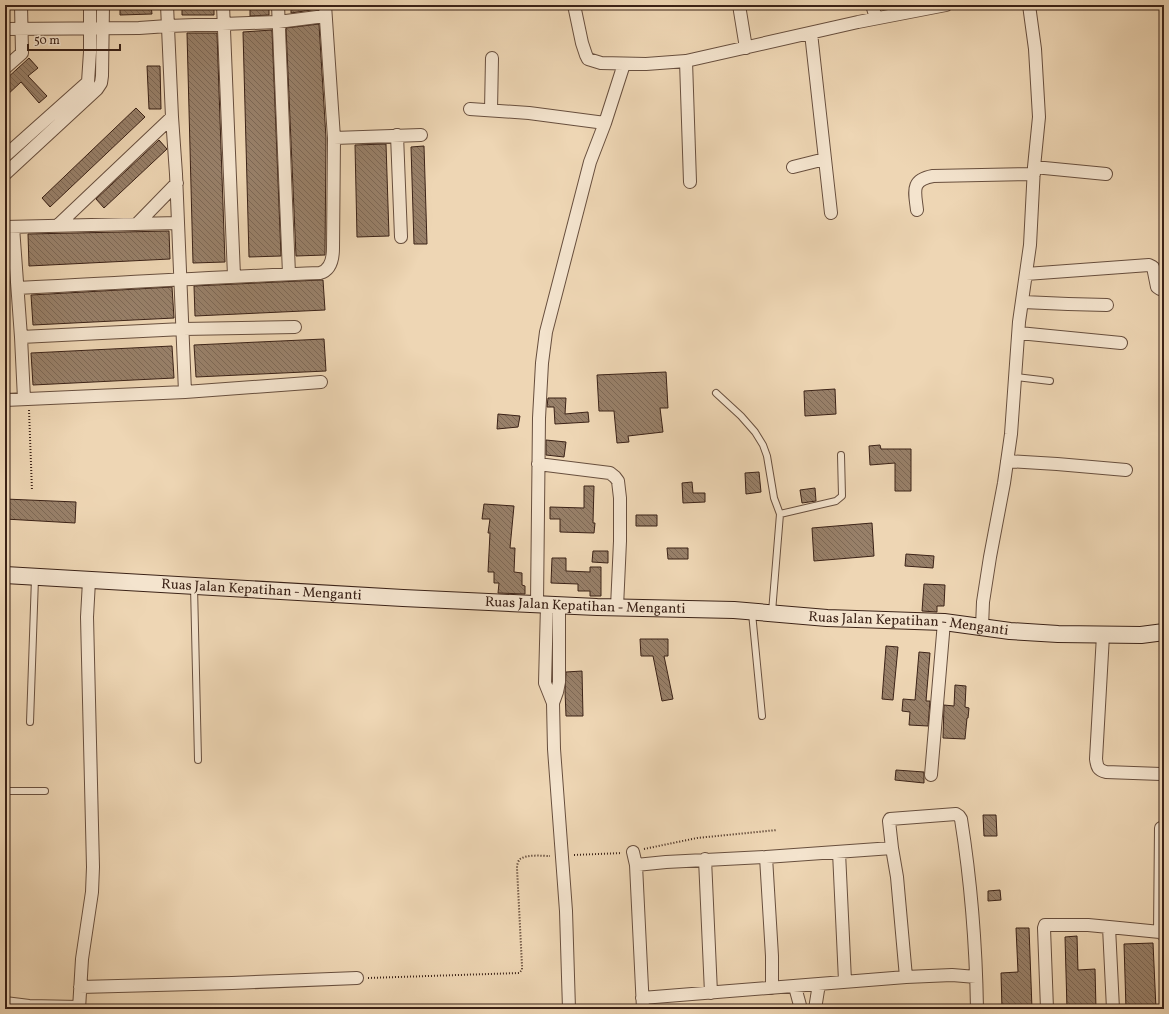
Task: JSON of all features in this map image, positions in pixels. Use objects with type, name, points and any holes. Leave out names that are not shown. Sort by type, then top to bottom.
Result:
[{"type":"main road","name":"Ruas Jalan Kepatihan - Menganti","points":[[5,575],[396,598],[751,612],[827,618],[944,622],[1010,631],[1058,634],[1141,635],[1164,632]]},
{"type":"street","points":[[5,68],[22,53],[21,5]]},
{"type":"street","points":[[5,156],[88,82],[90,78],[90,5]]},
{"type":"street","points":[[5,174],[101,83],[104,29],[103,5]]},
{"type":"street","points":[[167,5],[172,117],[177,183],[186,392]]},
{"type":"street","points":[[223,5],[234,276]]},
{"type":"street","points":[[278,5],[289,274]]},
{"type":"street","points":[[574,5],[582,43],[588,59],[601,63],[624,64],[686,61],[876,18],[946,5]]},
{"type":"street","points":[[739,5],[746,48]]},
{"type":"street","points":[[872,5],[876,18]]},
{"type":"street","points":[[982,627],[983,602],[1007,461],[1016,378],[1019,333],[1030,245],[1034,171],[1039,117],[1035,50],[1029,5]]},
{"type":"street","points":[[5,29],[104,29],[278,22],[325,11],[334,138],[334,248],[331,263],[326,271],[18,288]]},
{"type":"street","points":[[811,33],[831,213]]},
{"type":"street","points":[[491,110],[492,58]]},
{"type":"street","points":[[686,61],[690,182]]},
{"type":"street","points":[[569,1009],[566,912],[554,749],[553,703],[559,682],[548,604],[538,464],[542,363],[546,332],[590,162],[605,123],[624,64]]},
{"type":"street","points":[[470,109],[529,113],[605,123]]},
{"type":"street","points":[[57,226],[172,117]]},
{"type":"street","points":[[397,135],[401,237]]},
{"type":"street","points":[[334,138],[421,135]]},
{"type":"street","points":[[793,167],[826,159]]},
{"type":"street","points":[[917,210],[915,188],[917,183],[925,177],[1034,171],[1106,174]]},
{"type":"street","points":[[138,223],[177,183]]},
{"type":"street","points":[[27,404],[18,288],[9,227],[178,222]]},
{"type":"street","points":[[1026,274],[1151,266],[1156,285],[1158,288],[1164,288]]},
{"type":"street","points":[[1023,302],[1107,305]]},
{"type":"street","points":[[21,337],[183,329],[296,327]]},
{"type":"street","points":[[1019,333],[1121,344]]},
{"type":"street","points":[[5,400],[27,404],[321,382]]},
{"type":"street","points":[[1007,461],[1126,470]]},
{"type":"street","points":[[538,464],[610,473],[615,476],[618,482],[620,498],[617,607]]},
{"type":"street","points":[[5,1003],[29,1006],[79,1008],[82,959],[92,892],[93,867],[87,617],[89,581]]},
{"type":"street","points":[[931,775],[944,622]]},
{"type":"street","points":[[1102,634],[1096,759],[1097,767],[1106,772],[1161,774]]},
{"type":"street","points":[[906,977],[897,877],[889,822],[890,819],[956,814],[959,816],[967,855],[976,952],[977,1009]]},
{"type":"street","points":[[1047,1009],[1045,925],[1088,924],[1162,934],[1161,828]]},
{"type":"street","points":[[636,865],[705,859],[766,857],[892,848]]},
{"type":"street","points":[[633,852],[636,865],[643,1003],[711,993],[795,987],[846,981],[952,975],[976,977]]},
{"type":"street","points":[[838,852],[846,981]]},
{"type":"street","points":[[766,857],[772,956],[772,988]]},
{"type":"street","points":[[705,859],[711,993]]},
{"type":"street","points":[[1109,927],[1113,1009]]},
{"type":"street","points":[[80,987],[357,978]]},
{"type":"street","points":[[815,1009],[819,984]]},
{"type":"street","points":[[795,987],[801,1009]]},
{"type":"lane","points":[[1016,378],[1050,381]]},
{"type":"lane","points":[[716,393],[741,416],[763,445],[767,456],[774,498],[780,514],[772,613]]},
{"type":"lane","points":[[780,514],[840,499],[842,496],[841,455]]},
{"type":"lane","points":[[30,722],[35,577]]},
{"type":"lane","points":[[194,586],[198,760]]},
{"type":"lane","points":[[751,612],[762,716]]},
{"type":"lane","points":[[5,791],[45,791]]},
{"type":"path","points":[[27,404],[32,491]]},
{"type":"path","points":[[357,978],[519,973],[522,970],[517,868],[520,859],[538,856],[633,852],[697,838],[777,830]]},
{"type":"building","points":[[120,5],[151,5],[152,14],[120,15]]},
{"type":"building","points":[[182,5],[214,5],[214,15],[182,15]]},
{"type":"building","points":[[250,5],[269,5],[269,15],[250,16]]},
{"type":"building","points":[[291,5],[318,5],[318,9],[291,13]]},
{"type":"building","points":[[319,24],[326,138],[325,255],[296,256],[286,28]]},
{"type":"building","points":[[272,30],[281,256],[249,257],[243,32]]},
{"type":"building","points":[[187,33],[217,33],[225,262],[193,263]]},
{"type":"building","points":[[29,58],[38,68],[28,76],[47,96],[39,103],[21,82],[5,97],[5,80]]},
{"type":"building","points":[[147,66],[160,66],[161,109],[149,109]]},
{"type":"building","points":[[136,108],[145,117],[50,207],[42,198]]},
{"type":"building","points":[[159,140],[167,149],[104,208],[96,199]]},
{"type":"building","points":[[386,144],[389,236],[357,237],[355,145]]},
{"type":"building","points":[[424,146],[427,244],[414,244],[411,147]]},
{"type":"building","points":[[169,231],[170,259],[29,266],[28,234]]},
{"type":"building","points":[[323,280],[325,310],[195,316],[194,286]]},
{"type":"building","points":[[172,287],[174,318],[33,325],[31,295]]},
{"type":"building","points":[[324,339],[326,371],[196,377],[194,345]]},
{"type":"building","points":[[172,346],[174,378],[33,385],[31,353]]},
{"type":"building","points":[[666,372],[668,408],[660,408],[663,432],[628,436],[629,442],[617,443],[614,411],[599,411],[597,375]]},
{"type":"building","points":[[835,389],[836,414],[805,416],[804,391]]},
{"type":"building","points":[[548,398],[566,398],[565,414],[588,412],[589,422],[555,424],[554,407],[547,407]]},
{"type":"building","points":[[498,414],[520,416],[518,427],[497,429]]},
{"type":"building","points":[[546,440],[566,442],[564,457],[546,455]]},
{"type":"building","points":[[880,445],[881,449],[911,449],[911,491],[895,491],[895,463],[870,465],[869,446]]},
{"type":"building","points":[[759,472],[761,492],[746,494],[745,473]]},
{"type":"building","points":[[692,482],[693,493],[705,493],[705,502],[683,503],[682,483]]},
{"type":"building","points":[[584,486],[594,486],[594,533],[560,532],[560,519],[550,519],[550,507],[584,508]]},
{"type":"building","points":[[815,488],[816,501],[802,503],[800,490]]},
{"type":"building","points":[[5,499],[76,502],[75,523],[5,519]]},
{"type":"building","points":[[484,504],[514,506],[510,548],[515,548],[514,572],[522,573],[522,585],[525,586],[525,594],[498,593],[499,583],[494,583],[494,572],[488,572],[490,533],[488,533],[490,519],[482,519]]},
{"type":"building","points":[[636,515],[657,515],[657,526],[636,526]]},
{"type":"building","points":[[872,523],[874,556],[814,561],[812,528]]},
{"type":"building","points":[[667,548],[688,548],[688,559],[668,559]]},
{"type":"building","points":[[593,551],[608,551],[608,563],[592,562]]},
{"type":"building","points":[[906,554],[934,556],[933,568],[905,566]]},
{"type":"building","points":[[552,558],[566,558],[566,571],[590,572],[590,567],[601,567],[601,596],[590,596],[590,591],[578,591],[578,584],[551,583]]},
{"type":"building","points":[[924,584],[945,585],[944,606],[937,606],[937,612],[922,611]]},
{"type":"building","points":[[640,639],[668,639],[668,656],[664,656],[673,699],[662,701],[653,656],[641,656]]},
{"type":"building","points":[[886,646],[898,647],[893,700],[882,699]]},
{"type":"building","points":[[919,652],[930,653],[926,701],[930,701],[928,726],[909,725],[910,712],[902,711],[903,699],[915,700]]},
{"type":"building","points":[[582,671],[583,716],[566,716],[566,672]]},
{"type":"building","points":[[955,685],[966,686],[965,707],[969,708],[965,739],[943,738],[944,705],[954,706]]},
{"type":"building","points":[[896,770],[924,772],[924,783],[895,780]]},
{"type":"building","points":[[983,815],[996,815],[997,836],[984,836]]},
{"type":"building","points":[[1000,890],[1001,900],[988,901],[988,891]]},
{"type":"building","points":[[1016,928],[1029,928],[1032,1009],[1002,1009],[1001,973],[1018,972]]},
{"type":"building","points":[[1077,936],[1078,970],[1095,969],[1096,1009],[1067,1009],[1065,937]]},
{"type":"building","points":[[1153,943],[1156,1009],[1126,1009],[1124,944]]}]
